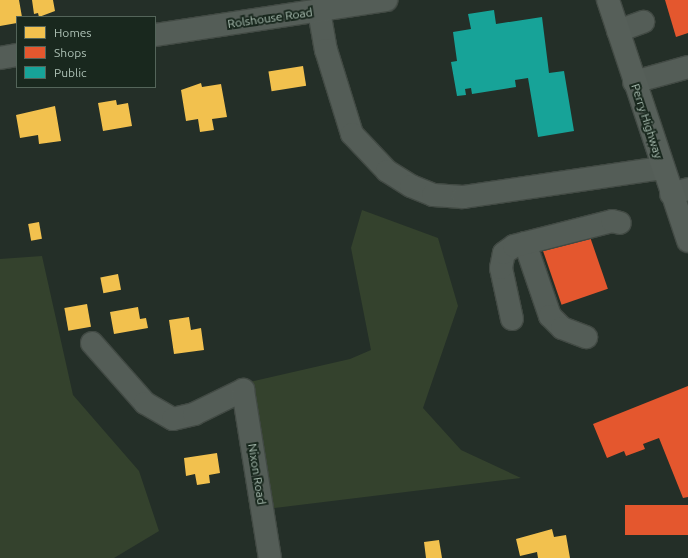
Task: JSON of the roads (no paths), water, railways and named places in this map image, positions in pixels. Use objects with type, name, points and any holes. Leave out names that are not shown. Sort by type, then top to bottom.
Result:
[{"type":"main road","name":"Perry Highway","points":[[608,0],[663,168],[680,191],[688,241]]},
{"type":"street","name":"Rolshouse Road","points":[[156,35],[319,12],[386,0]]},
{"type":"street","points":[[319,12],[335,78],[352,134],[360,146],[387,171],[433,195],[463,197],[494,194],[663,168]]},
{"type":"street","points":[[618,31],[643,22]]},
{"type":"street","points":[[0,58],[16,56]]},
{"type":"street","points":[[634,82],[688,67]]},
{"type":"street","points":[[512,319],[501,260],[514,246],[612,221],[620,223]]},
{"type":"street","points":[[526,243],[550,316],[562,328],[586,337]]},
{"type":"street","name":"Nixon Road","points":[[92,343],[145,403],[173,419],[194,414],[243,390],[270,558]]}]
